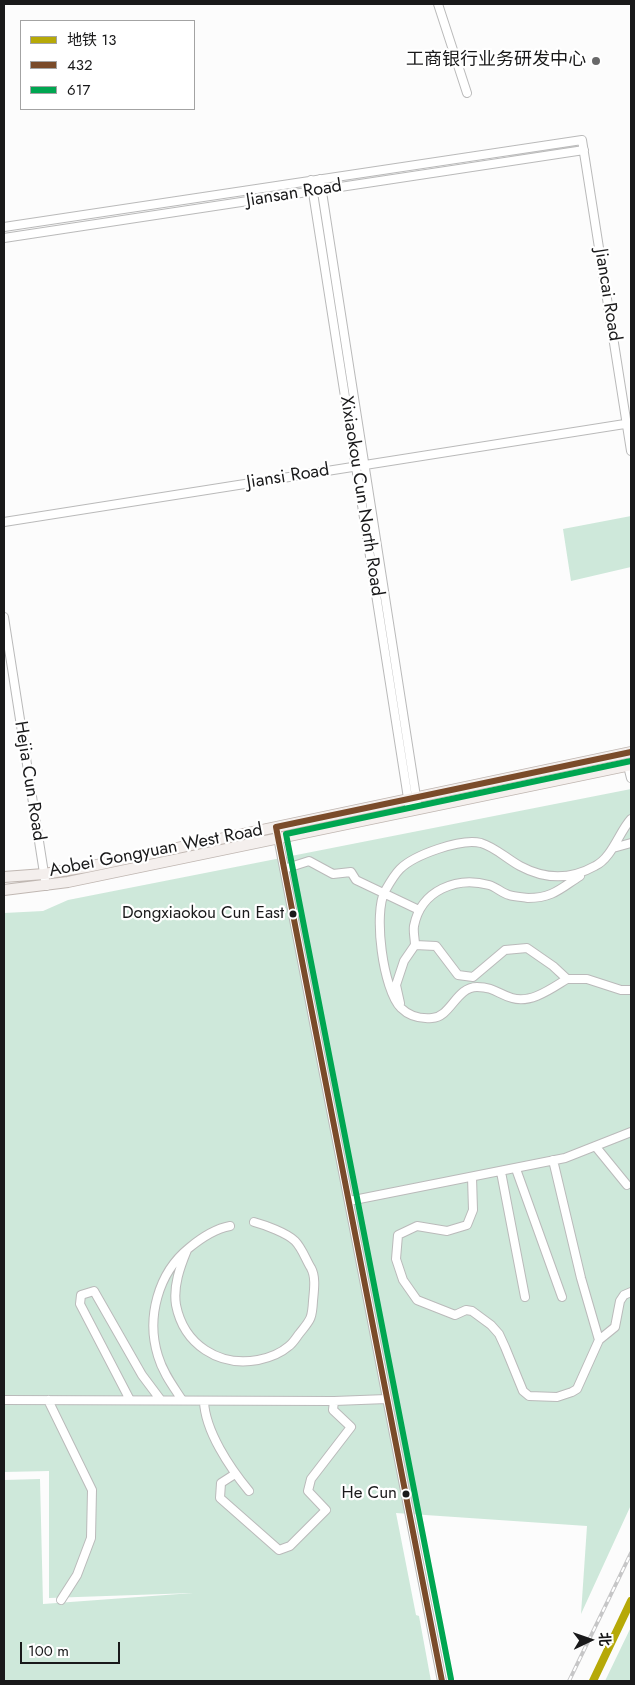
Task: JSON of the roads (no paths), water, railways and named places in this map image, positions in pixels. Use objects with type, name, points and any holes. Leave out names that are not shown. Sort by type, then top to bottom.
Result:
[{"type":"main road","name":"Aobei Gongyuan West Road","points":[[4,877],[44,874],[631,752]]},
{"type":"main road","name":"Aobei Gongyuan West Road","points":[[4,890],[46,886],[630,765]]},
{"type":"street","points":[[438,4],[467,93]]},
{"type":"street","name":"Jiancai Road","points":[[582,140],[629,423],[631,451]]},
{"type":"street","name":"Jiansan Road","points":[[4,226],[582,140]]},
{"type":"street","name":"Jiansan Road","points":[[4,238],[584,150]]},
{"type":"street","name":"Xixiaokou Cun North Road","points":[[317,191],[320,179]]},
{"type":"street","name":"Xixiaokou Cun North Road","points":[[311,180],[317,191],[414,810]]},
{"type":"street","name":"Jiansi Road","points":[[4,522],[629,423]]},
{"type":"street","name":"Hejia Cun Road","points":[[4,618],[46,886]]},
{"type":"street","points":[[630,765],[631,778]]},
{"type":"street","points":[[401,1008],[396,984],[404,961],[415,945],[414,927],[420,910],[434,894],[450,884],[472,882],[490,885],[509,895],[530,898],[557,893],[597,866],[613,848],[623,827],[631,819]]},
{"type":"street","points":[[276,827],[442,1681]]},
{"type":"street","points":[[597,866],[570,877],[548,876],[520,866],[482,844],[467,842],[423,855],[400,869],[384,893],[379,919],[386,980],[395,1000],[401,1008],[416,1018],[434,1018],[447,1010],[457,996],[474,987],[494,989],[511,998],[522,1000],[537,996],[567,979],[587,979],[621,990],[631,990]]},
{"type":"street","points":[[613,848],[631,843]]},
{"type":"street","points":[[284,869],[309,861],[333,874],[351,872],[356,880],[420,910]]},
{"type":"street","points":[[415,945],[436,946],[458,975],[474,977],[505,950],[527,948],[553,966],[567,979]]},
{"type":"street","points":[[348,1201],[501,1172],[553,1160],[596,1147],[631,1132]]},
{"type":"street","points":[[596,1147],[627,1185]]},
{"type":"street","points":[[553,1160],[581,1278],[600,1340]]},
{"type":"street","points":[[516,1169],[562,1297]]},
{"type":"street","points":[[501,1172],[525,1297]]},
{"type":"street","points":[[472,1177],[473,1210],[468,1225],[447,1231],[417,1226],[398,1235],[396,1259],[403,1280],[417,1300],[455,1315],[466,1310],[472,1311],[491,1325],[499,1334],[523,1391],[530,1396],[557,1397],[572,1392],[577,1388],[600,1340],[615,1327],[620,1301],[624,1294],[631,1292]]},
{"type":"street","points":[[187,1250],[178,1273],[175,1296],[176,1306],[181,1319],[195,1342],[205,1351],[221,1359],[249,1361],[272,1356],[289,1347],[312,1317],[314,1274],[295,1241],[268,1226],[254,1222]]},
{"type":"street","points":[[182,1400],[167,1378],[158,1357],[154,1341],[153,1321],[156,1302],[168,1269],[187,1250],[213,1232],[230,1226]]},
{"type":"street","points":[[130,1400],[80,1304],[81,1294],[94,1291],[142,1375],[160,1400]]},
{"type":"street","points":[[4,1400],[334,1401],[387,1399]]},
{"type":"street","points":[[48,1400],[92,1490],[91,1538],[77,1575],[61,1600]]},
{"type":"street","points":[[204,1401],[204,1413],[216,1441],[235,1474],[249,1491]]},
{"type":"street","points":[[235,1474],[221,1483],[220,1498],[279,1550],[290,1546],[326,1510],[308,1491],[311,1480],[351,1426],[333,1410],[334,1401]]},
{"type":"railway","points":[[569,1681],[631,1553]]},
{"type":"metro line","name":"13","points":[[593,1681],[631,1601]]},
{"type":"place","name":"工商银行业务研发中心","points":[[596,61]]},
{"type":"place","name":"Dongxiaokou Cun East","points":[[293,914]]},
{"type":"place","name":"He Cun","points":[[406,1494]]}]
